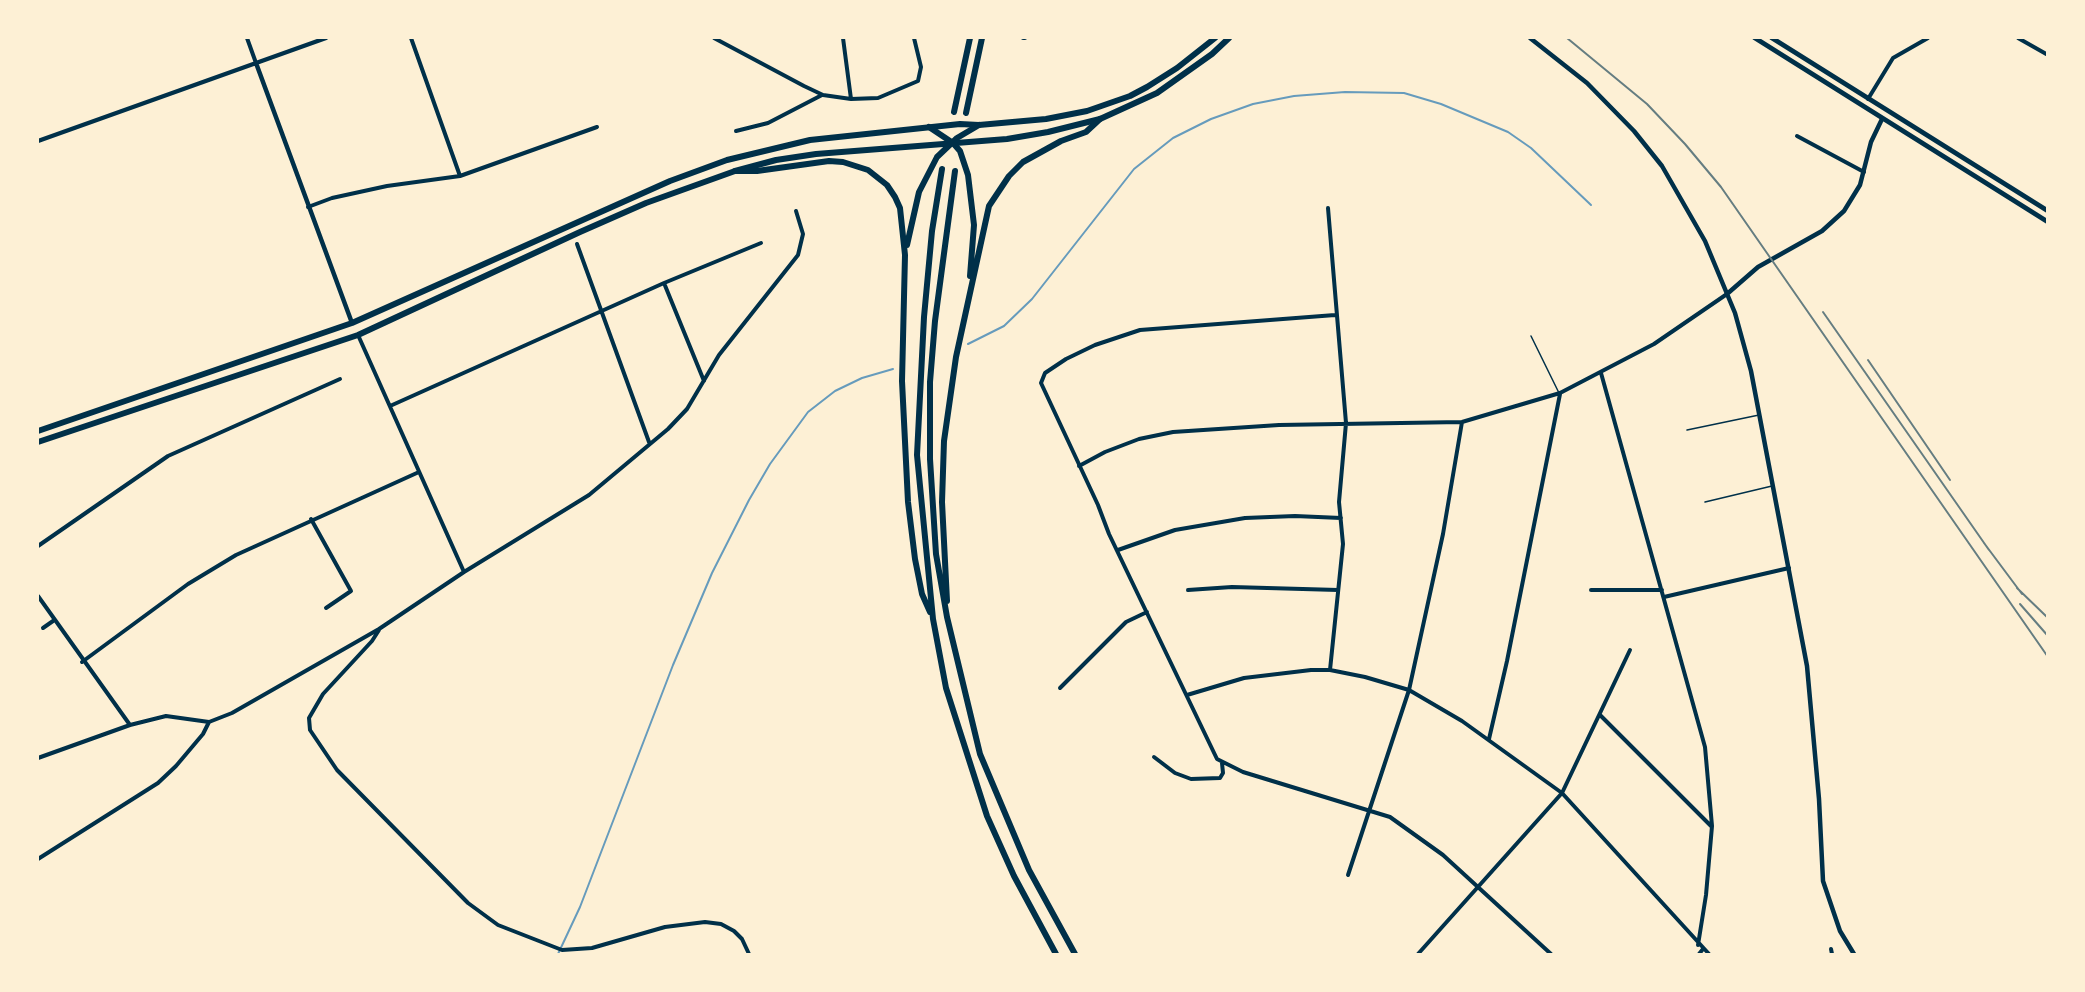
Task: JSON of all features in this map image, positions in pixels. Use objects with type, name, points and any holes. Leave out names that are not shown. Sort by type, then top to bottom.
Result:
[{"type":"main road","points":[[954,112],[970,38]]},
{"type":"main road","points":[[966,113],[982,38]]},
{"type":"main road","points":[[38,431],[352,323],[670,181],[727,160],[810,140],[960,124],[979,125],[1065,116],[1130,96],[1177,68],[1215,38]]},
{"type":"main road","points":[[38,442],[358,335],[646,203],[735,171],[776,160],[816,154],[953,143],[1048,132],[1100,118],[1166,87],[1212,54],[1229,38]]},
{"type":"main road","points":[[1755,38],[2048,222]]},
{"type":"main road","points":[[1772,38],[2048,211]]},
{"type":"main road","points":[[947,617],[942,502],[944,441],[970,286],[989,206],[1009,176],[1029,158],[1086,132],[1100,118]]},
{"type":"main road","points":[[906,255],[919,192],[940,152],[957,138],[979,125]]},
{"type":"main road","points":[[929,127],[953,143],[964,160],[970,187],[974,225],[970,286]]},
{"type":"main road","points":[[735,171],[757,171],[829,160],[868,170],[887,185],[895,196],[900,208],[906,255],[902,381],[907,492],[922,594],[933,619]]},
{"type":"main road","points":[[942,169],[932,231],[924,317],[917,455],[933,619],[946,688],[987,816],[1014,876],[1056,954]]},
{"type":"main road","points":[[955,171],[935,321],[930,382],[930,459],[936,554],[947,617],[980,754],[1029,870],[1075,954]]},
{"type":"main road","points":[[352,323],[358,335]]},
{"type":"street","points":[[247,38],[352,323]]},
{"type":"street","points":[[38,141],[326,38]]},
{"type":"street","points":[[411,38],[460,177]]},
{"type":"street","points":[[714,38],[769,69],[823,95],[851,99],[878,98],[918,81],[921,67],[914,38]]},
{"type":"street","points":[[843,38],[851,99]]},
{"type":"street","points":[[1530,38],[1587,83],[1645,144],[1692,214],[1742,333],[1807,666],[1814,723],[1822,881],[1840,931],[1854,954]]},
{"type":"street","points":[[1868,99],[1893,58],[1928,38]]},
{"type":"street","points":[[2018,38],[2048,55]]},
{"type":"street","points":[[736,131],[768,123],[823,95]]},
{"type":"street","points":[[1079,466],[1105,452],[1139,439],[1164,434],[1346,423],[1462,422],[1560,393],[1654,344],[1727,294],[1767,261],[1834,221],[1856,194],[1871,142],[1882,119]]},
{"type":"street","points":[[308,207],[332,198],[374,189],[460,177],[597,127]]},
{"type":"street","points":[[1797,136],[1864,172]]},
{"type":"street","points":[[1328,208],[1335,315],[1346,423],[1339,502],[1343,544],[1330,670]]},
{"type":"street","points":[[38,758],[130,725],[166,716],[209,722],[232,713],[379,629],[464,572],[589,495],[615,475],[649,442],[668,429],[687,409],[719,355],[798,255],[803,234],[796,211]]},
{"type":"street","points":[[390,406],[664,283],[761,243]]},
{"type":"street","points":[[577,244],[649,442]]},
{"type":"street","points":[[664,283],[704,381]]},
{"type":"street","points":[[1335,315],[1140,330],[1095,345],[1066,359],[1045,373],[1041,380],[1044,391],[1214,754],[1222,763],[1243,772],[1390,817],[1424,839],[1551,954]]},
{"type":"street","points":[[358,335],[464,572]]},
{"type":"street","points":[[1601,373],[1703,737],[1710,781],[1712,826],[1707,886],[1698,945]]},
{"type":"street","points":[[38,546],[168,456],[340,379]]},
{"type":"street","points":[[1489,740],[1560,393]]},
{"type":"street","points":[[1348,875],[1409,690],[1443,534],[1462,422]]},
{"type":"street","points":[[82,662],[188,584],[236,555],[418,472]]},
{"type":"street","points":[[1118,550],[1175,530],[1234,519],[1295,516],[1341,518]]},
{"type":"street","points":[[311,519],[351,591],[326,608]]},
{"type":"street","points":[[1664,597],[1789,568]]},
{"type":"street","points":[[1188,590],[1232,587],[1338,590]]},
{"type":"street","points":[[1591,590],[1662,590]]},
{"type":"street","points":[[38,596],[82,662],[130,725]]},
{"type":"street","points":[[1060,688],[1126,622],[1147,612]]},
{"type":"street","points":[[43,628],[53,621]]},
{"type":"street","points":[[379,629],[372,641],[323,694],[309,718],[310,730],[337,770],[468,903],[498,925],[554,948],[572,951],[592,948],[665,927],[705,922],[721,924],[734,931],[742,939],[749,954]]},
{"type":"street","points":[[1418,954],[1562,794],[1630,650]]},
{"type":"street","points":[[1187,695],[1244,678],[1292,671],[1330,670],[1409,690],[1440,706],[1562,794],[1698,945],[1709,954]]},
{"type":"street","points":[[1600,715],[1712,826]]},
{"type":"street","points":[[38,860],[158,783],[204,734],[209,722]]},
{"type":"street","points":[[1154,756],[1175,773],[1191,779],[1220,778],[1223,772],[1222,763]]},
{"type":"street","points":[[1699,954],[1703,950]]},
{"type":"lane","points":[[1531,336],[1560,393]]},
{"type":"lane","points":[[1687,430],[1759,415]]},
{"type":"lane","points":[[1705,502],[1773,486]]},
{"type":"waterway","points":[[968,344],[1004,326],[1032,299],[1134,169],[1173,138],[1211,119],[1253,104],[1294,96],[1345,92],[1404,93],[1441,104],[1508,132],[1531,148],[1591,205]]},
{"type":"waterway","points":[[558,954],[580,907],[673,665],[712,573],[749,500],[770,464],[808,412],[835,391],[862,378],[893,369]]},
{"type":"railway","points":[[1567,38],[1647,104],[1721,187],[2048,657]]},
{"type":"railway","points":[[1823,312],[1989,550]]},
{"type":"railway","points":[[1868,360],[1950,480]]},
{"type":"railway","points":[[1984,543],[2022,594]]},
{"type":"railway","points":[[2017,588],[2048,618]]},
{"type":"railway","points":[[2020,604],[2048,636]]}]
